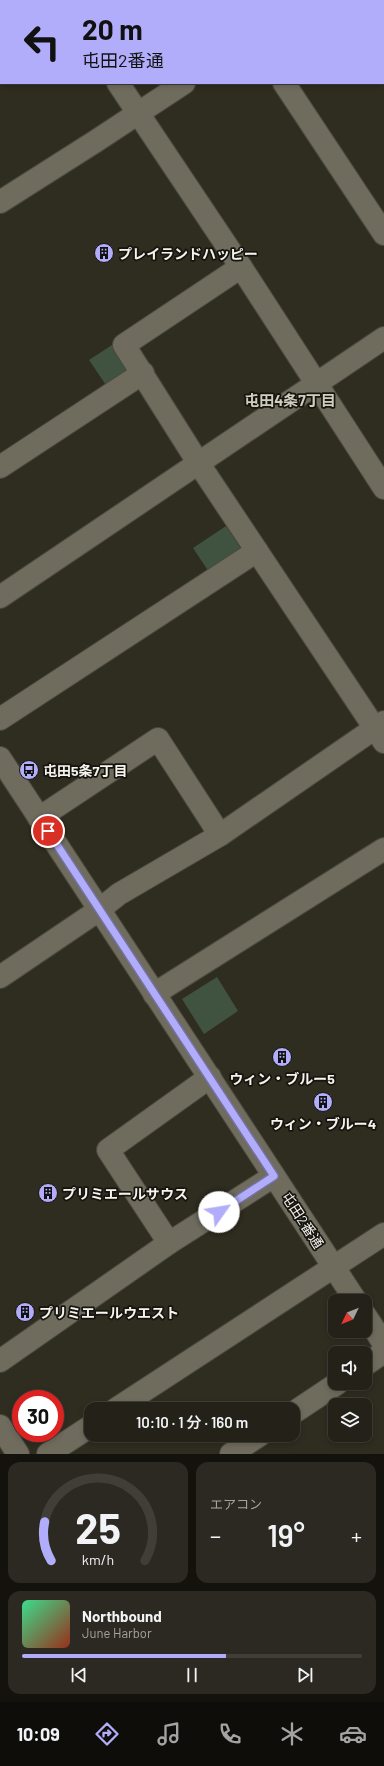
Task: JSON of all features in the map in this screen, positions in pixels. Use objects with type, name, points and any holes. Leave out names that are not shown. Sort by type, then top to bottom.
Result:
[{"type":"street","points":[[119,84],[241,267],[384,488]]},
{"type":"street","points":[[0,202],[182,84]]},
{"type":"street","points":[[285,84],[384,234]]},
{"type":"street","points":[[0,977],[99,910],[119,894],[220,835],[381,731],[257,550],[124,345],[241,267]]},
{"type":"street","points":[[0,597],[200,464],[316,383],[384,338]]},
{"type":"street","points":[[0,467],[143,373]]},
{"type":"street","points":[[0,719],[257,550]]},
{"type":"street","points":[[39,818],[158,739],[220,835]]},
{"type":"street","name":"屯田2番通","points":[[0,758],[351,1294]]},
{"type":"street","points":[[154,994],[384,849]]},
{"type":"street","points":[[169,1243],[108,1150],[210,1077]]},
{"type":"street","points":[[0,1360],[169,1243],[274,1176]]},
{"type":"street","points":[[127,1402],[384,1234]]},
{"type":"street","points":[[372,1326],[384,1344]]},
{"type":"street","points":[[372,1360],[384,1352]]},
{"type":"street","points":[[300,1408],[328,1390]]},
{"type":"street","points":[[0,1426],[18,1454]]},
{"type":"street","points":[[48,1454],[84,1431]]},
{"type":"street","points":[[231,1454],[249,1442]]},
{"type":"green space","points":[[115,343],[136,374],[110,391],[89,360]]},
{"type":"green space","points":[[226,526],[244,553],[211,575],[193,548]]},
{"type":"green space","points":[[217,977],[238,1011],[204,1034],[182,999]]},
{"type":"place","name":"プレイランドハッピー","points":[[104,253]]},
{"type":"place","name":"屯田5条7丁目","points":[[29,770]]},
{"type":"place","name":"ウィン・ブルー5","points":[[282,1057]]},
{"type":"place","name":"ウィン・ブルー4","points":[[323,1102]]},
{"type":"place","name":"プリミエールサウス","points":[[48,1193]]},
{"type":"place","name":"プリミエールウエスト","points":[[25,1312]]},
{"type":"district","name":"屯田4条7丁目","points":[[290,400]]},
{"type":"route","points":[[48,831],[274,1176],[219,1212]]}]
